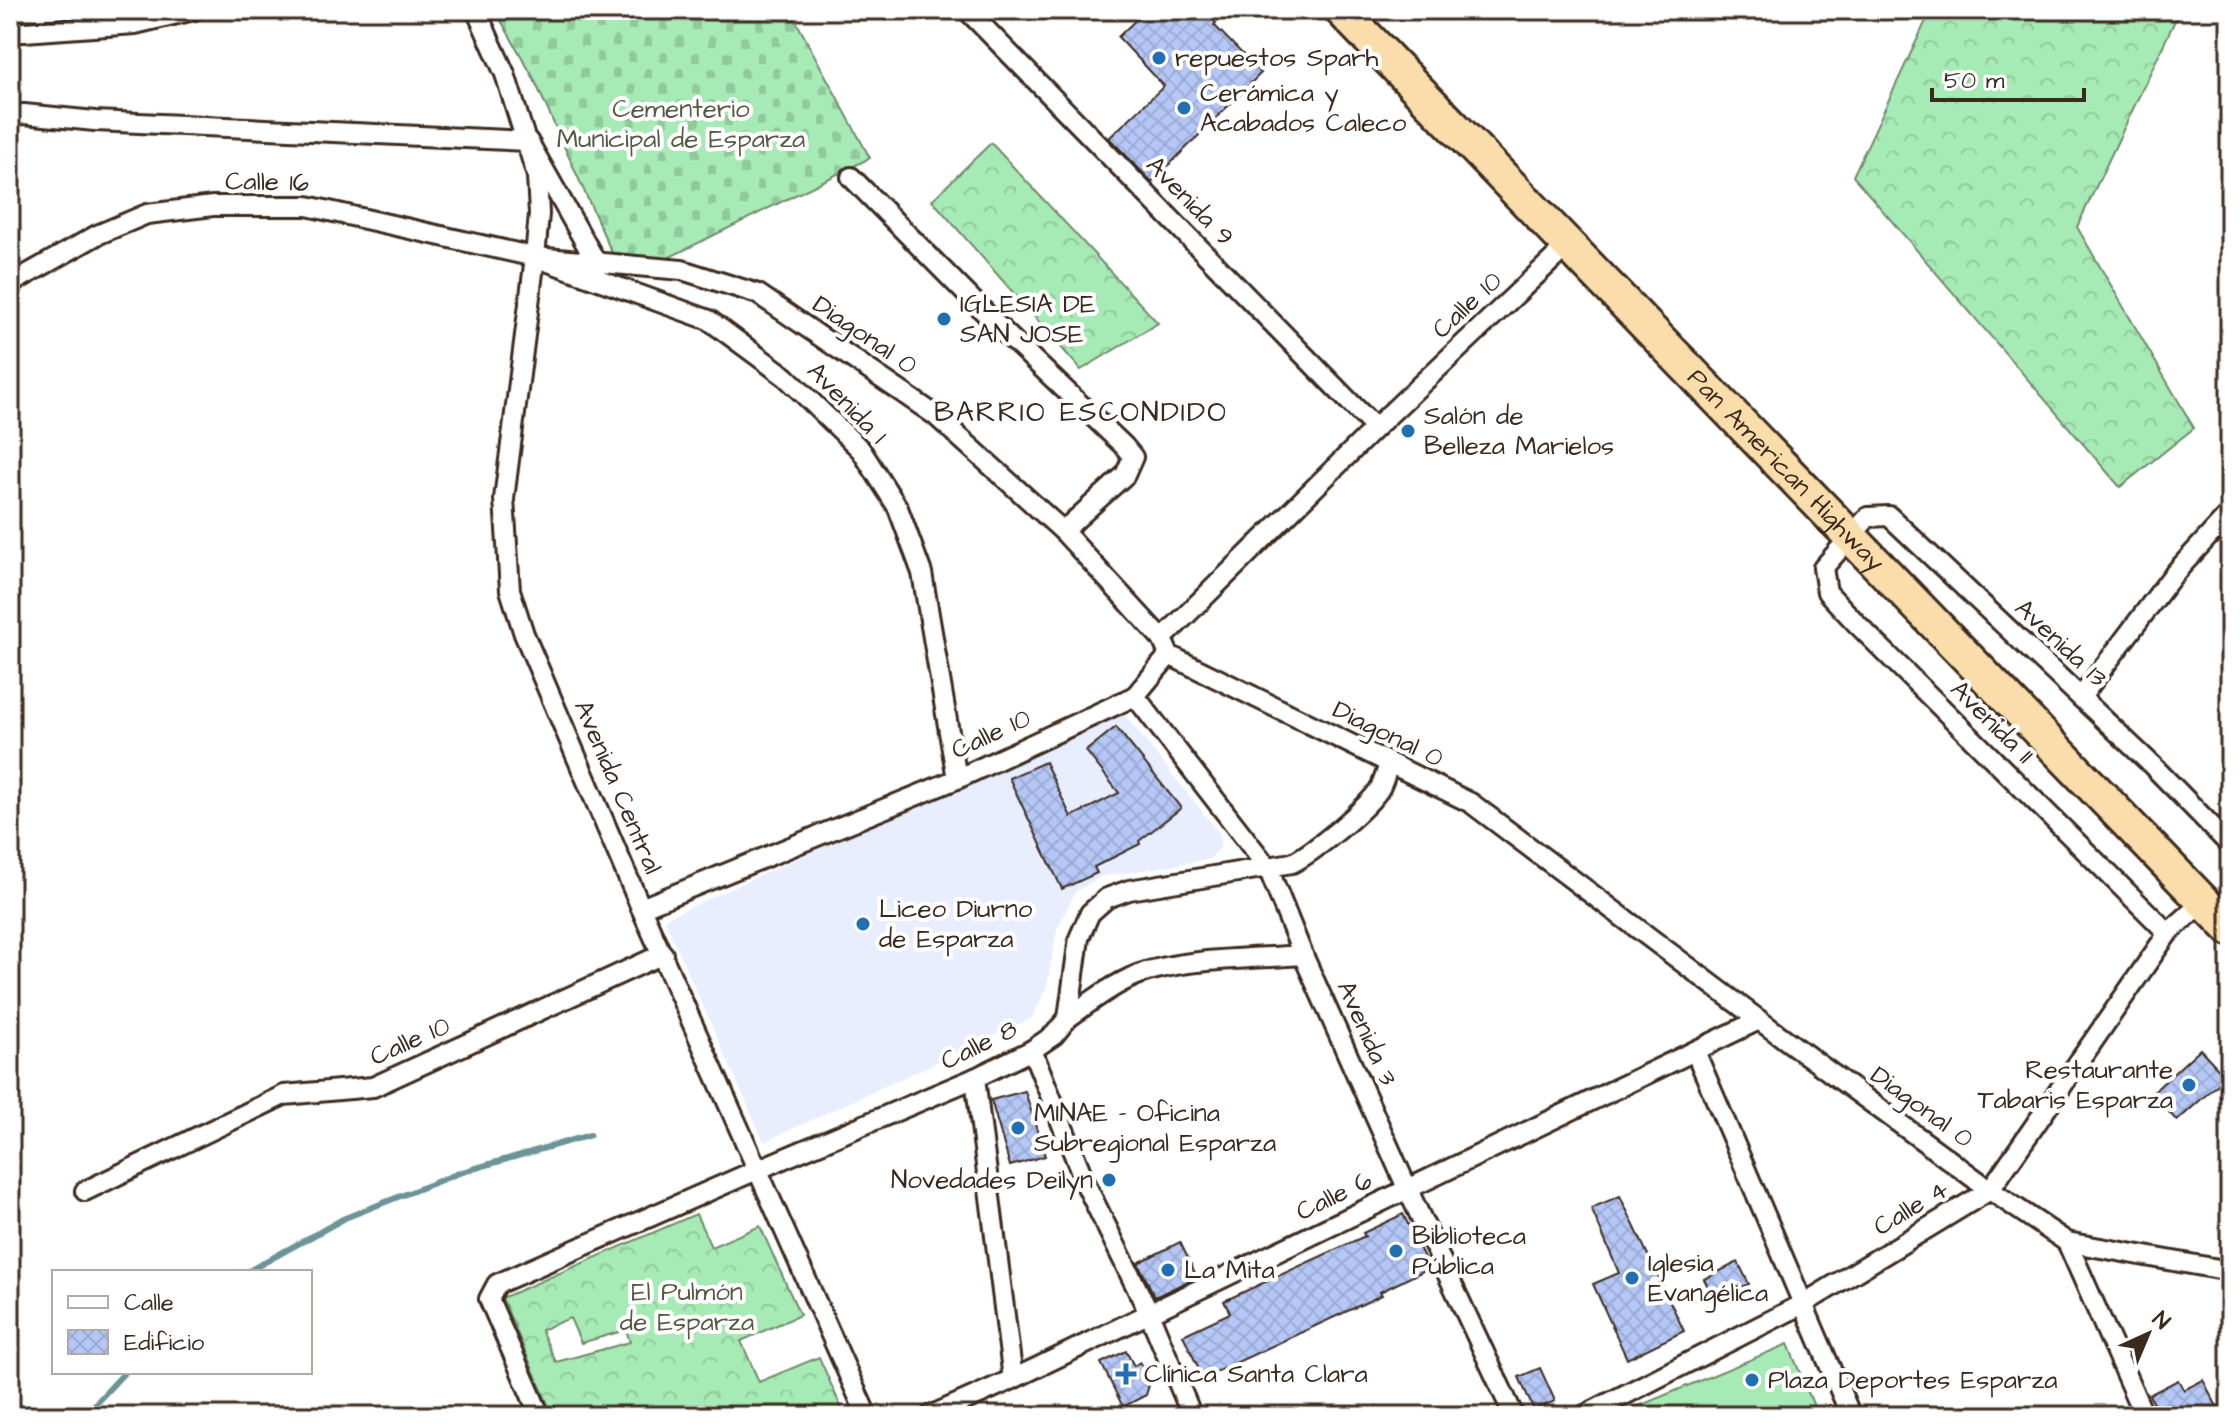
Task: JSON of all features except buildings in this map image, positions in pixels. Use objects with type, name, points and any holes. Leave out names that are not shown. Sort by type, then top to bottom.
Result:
[{"type":"highway","name":"Pan American Highway","points":[[1341,10],[2230,929]]},
{"type":"street","points":[[10,33],[194,10]]},
{"type":"street","name":"Avenida Central","points":[[476,10],[505,74],[537,176],[539,214],[535,257],[504,499],[510,590],[524,634],[641,908],[867,1416]]},
{"type":"street","name":"Avenida 9","points":[[967,10],[1375,428]]},
{"type":"street","points":[[10,116],[24,114],[95,121],[528,141]]},
{"type":"street","name":"Avenida Central","points":[[528,141],[596,262]]},
{"type":"street","points":[[851,177],[1133,457],[1125,475],[1063,531]]},
{"type":"street","name":"Calle 16","points":[[10,284],[97,235],[147,214],[213,206],[307,206],[535,257]]},
{"type":"street","name":"Calle 10","points":[[641,908],[957,779],[1135,696],[1165,647],[1375,428],[1569,244]]},
{"type":"street","name":"Diagonal 0","points":[[535,257],[682,270],[758,294],[935,415],[1063,531],[1165,647],[1389,764],[1471,803],[1759,1020],[1990,1190],[2067,1242],[2230,1271]]},
{"type":"street","name":"Avenida 1","points":[[535,257],[709,320],[786,377],[861,450],[898,508],[922,573],[957,779]]},
{"type":"street","points":[[2081,697],[2173,575],[2230,513]]},
{"type":"street","name":"Avenida 13","points":[[1849,537],[1868,517],[1889,516],[2081,697],[2230,845]]},
{"type":"street","name":"Avenida 11","points":[[1849,537],[1823,568],[1827,592],[2168,933]]},
{"type":"street","name":"Avenida 3","points":[[1135,696],[1268,868],[1303,955],[1408,1190],[1514,1416]]},
{"type":"street","points":[[1068,1018],[1079,938],[1090,913],[1107,898],[1129,890],[1292,863],[1308,855],[1379,790],[1389,764]]},
{"type":"street","name":"Calle 4","points":[[1583,1416],[1803,1304],[1990,1190],[2168,933],[2203,902]]},
{"type":"street","name":"Calle 10","points":[[85,1191],[284,1095],[373,1087],[663,954]]},
{"type":"street","name":"Calle 8","points":[[540,1416],[489,1299],[497,1284],[975,1078],[1032,1050],[1054,1035],[1068,1018],[1103,993],[1137,975],[1183,966],[1303,955]]},
{"type":"street","name":"Calle 6","points":[[930,1416],[1759,1020]]},
{"type":"street","points":[[1032,1050],[1087,1187],[1149,1313],[1192,1416]]},
{"type":"street","points":[[1695,1051],[1851,1416]]},
{"type":"street","points":[[975,1078],[1013,1379]]},
{"type":"street","points":[[2067,1242],[2144,1416]]},
{"type":"shaded area","name":"Liceo Diurno de Esparza","points":[[1124,714],[1220,834],[1220,847],[1210,859],[1100,877],[1075,892],[1057,929],[1047,986],[1032,1018],[764,1142],[664,919]]},
{"type":"green space","name":"Cementerio Municipal de Esparza","points":[[495,10],[790,10],[870,158],[666,259],[612,253],[533,77]]},
{"type":"green space","points":[[1931,10],[2180,10],[2077,227],[2194,428],[2120,487],[1853,176]]},
{"type":"green space","points":[[991,143],[1158,323],[1081,370],[932,200]]},
{"type":"green space","name":"El Pulmón de Esparza","points":[[696,1214],[711,1247],[760,1226],[800,1315],[741,1341],[759,1382],[819,1357],[845,1416],[553,1416],[502,1298]],"holes":[[[570,1318],[581,1343],[626,1330],[630,1342],[556,1362],[541,1330]]]},
{"type":"green space","name":"Plaza Deportes Esparza","points":[[1788,1344],[1818,1416],[1615,1416]]},
{"type":"waterway","points":[[251,1270],[345,1218],[459,1173],[590,1135]]},
{"type":"waterway","points":[[84,1416],[123,1374]]},
{"type":"place","name":"repuestos Sparh","points":[[1159,58]]},
{"type":"place","name":"Cerámica y Acabados Caleco","points":[[1184,108]]},
{"type":"place","name":"IGLESIA DE SAN JOSE","points":[[944,319]]},
{"type":"place","name":"Salón de Belleza Marielos","points":[[1408,431]]},
{"type":"place","name":"Liceo Diurno de Esparza","points":[[863,924]]},
{"type":"place","name":"Restaurante Tabaris Esparza","points":[[2189,1085]]},
{"type":"place","name":"MINAE - Oficina Subregional Esparza","points":[[1018,1128]]},
{"type":"place","name":"Novedades Deilyn","points":[[1109,1180]]},
{"type":"place","name":"Biblioteca Pública","points":[[1396,1251]]},
{"type":"place","name":"La Mita","points":[[1168,1270]]},
{"type":"place","name":"Iglesia Evangélica","points":[[1632,1278]]},
{"type":"place","name":"Clínica Santa Clara","points":[[1126,1374]]},
{"type":"place","name":"Plaza Deportes Esparza","points":[[1752,1380]]},
{"type":"district","name":"BARRIO ESCONDIDO","points":[[1081,412]]}]
